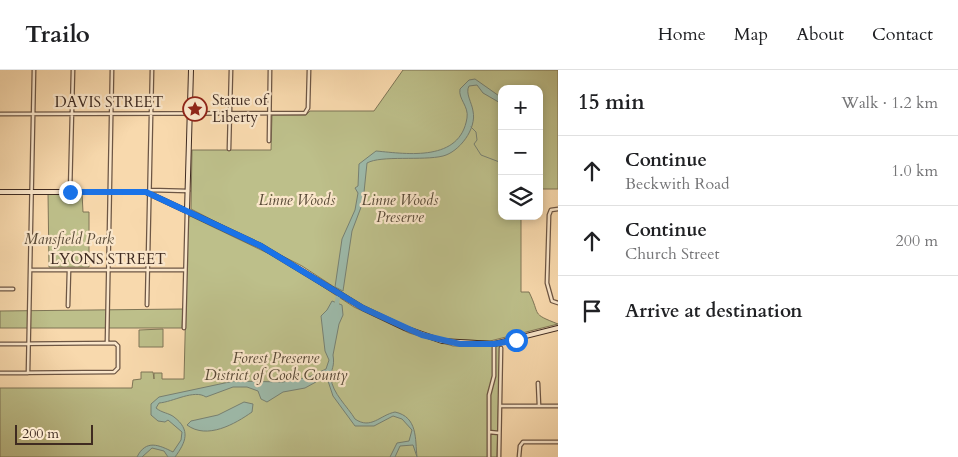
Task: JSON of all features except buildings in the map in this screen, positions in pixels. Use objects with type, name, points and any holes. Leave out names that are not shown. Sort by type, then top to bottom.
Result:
[{"type":"street","points":[[28,373],[34,70]]},
{"type":"street","points":[[70,192],[73,70]]},
{"type":"street","points":[[107,343],[112,70]]},
{"type":"street","points":[[147,305],[152,70]]},
{"type":"street","points":[[184,328],[191,70]]},
{"type":"street","points":[[229,149],[230,70]]},
{"type":"street","points":[[269,141],[270,70]]},
{"type":"street","name":"DAVIS STREET","points":[[0,114],[269,113],[308,111],[309,70]]},
{"type":"street","points":[[0,192],[188,191]]},
{"type":"street","points":[[149,192],[261,246],[345,298],[405,328],[433,339],[460,344],[494,344],[558,328]]},
{"type":"street","points":[[558,208],[551,210],[549,216],[547,283],[553,303],[558,302]]},
{"type":"street","name":"LYONS STREET","points":[[30,270],[185,270]]},
{"type":"street","points":[[68,306],[69,270]]},
{"type":"street","points":[[0,289],[13,289]]},
{"type":"street","points":[[0,344],[117,344],[116,371],[0,373]]},
{"type":"street","points":[[489,457],[489,395],[495,371],[494,344]]},
{"type":"street","points":[[499,457],[501,348]]},
{"type":"street","points":[[538,383],[539,406]]},
{"type":"street","points":[[500,406],[558,406]]},
{"type":"street","points":[[489,432],[499,434]]},
{"type":"street","points":[[519,457],[520,446],[523,442],[558,442]]},
{"type":"green space","name":"Linne Woods Preserve","points":[[403,70],[558,70],[558,189],[543,189],[543,85],[498,85],[498,220],[521,220],[521,292],[529,292],[536,310],[543,318],[558,324],[490,341],[441,339],[415,330],[365,307],[302,266],[191,209],[192,150],[271,150],[272,115],[306,115],[310,111],[374,111]]},
{"type":"green space","name":"Mansfield Park","points":[[48,193],[82,193],[83,212],[89,212],[89,267],[49,267]]},
{"type":"green space","name":"Forest Preserve District of Cook County","points":[[190,216],[282,260],[354,307],[409,333],[453,346],[500,346],[497,457],[0,457],[0,388],[132,388],[133,380],[141,379],[141,372],[153,372],[154,379],[154,373],[162,373],[162,379],[184,379],[188,219]]},
{"type":"green space","points":[[183,309],[182,328],[0,328],[0,311]]},
{"type":"green space","points":[[163,329],[163,347],[139,347],[139,330]]},
{"type":"shaded area","points":[[475,79],[498,95],[498,102],[483,93],[477,85],[469,86],[468,95],[474,118],[466,139],[455,150],[443,156],[382,159],[367,163],[363,202],[352,231],[343,291],[335,287],[342,239],[355,210],[358,193],[355,188],[358,186],[359,164],[376,151],[403,153],[431,152],[444,149],[454,142],[462,132],[467,118],[460,89],[469,80]]},
{"type":"shaded area","points":[[332,301],[342,305],[343,315],[339,324],[333,355],[334,362],[331,378],[334,389],[355,419],[361,422],[375,421],[395,412],[408,419],[414,430],[417,457],[413,445],[400,446],[395,457],[390,457],[397,443],[409,441],[412,430],[402,419],[393,416],[374,426],[355,426],[333,396],[325,377],[305,388],[283,392],[267,402],[261,399],[258,391],[247,387],[233,387],[206,397],[196,394],[159,403],[156,408],[174,417],[183,427],[185,436],[182,446],[175,457],[168,457],[164,451],[152,448],[142,457],[137,457],[144,448],[153,445],[173,452],[181,440],[182,432],[168,420],[165,422],[158,421],[151,415],[151,404],[159,397],[234,381],[283,382],[309,377],[326,369],[329,360],[325,351],[321,316]]},
{"type":"shaded area","points":[[244,402],[253,404],[252,412],[221,429],[203,431],[187,425],[191,421],[218,415]]},
{"type":"waterway","points":[[471,127],[476,132],[477,140],[474,144],[481,155],[498,161]]},
{"type":"waterway","points":[[336,308],[338,297]]},
{"type":"place","name":"Statue of Liberty","points":[[195,109]]},
{"type":"route","points":[[70,192],[146,192],[261,246],[363,308],[433,339],[460,344],[494,344],[516,340]]},
{"type":"park label","name":"Linne Woods","points":[[297,200]]}]
